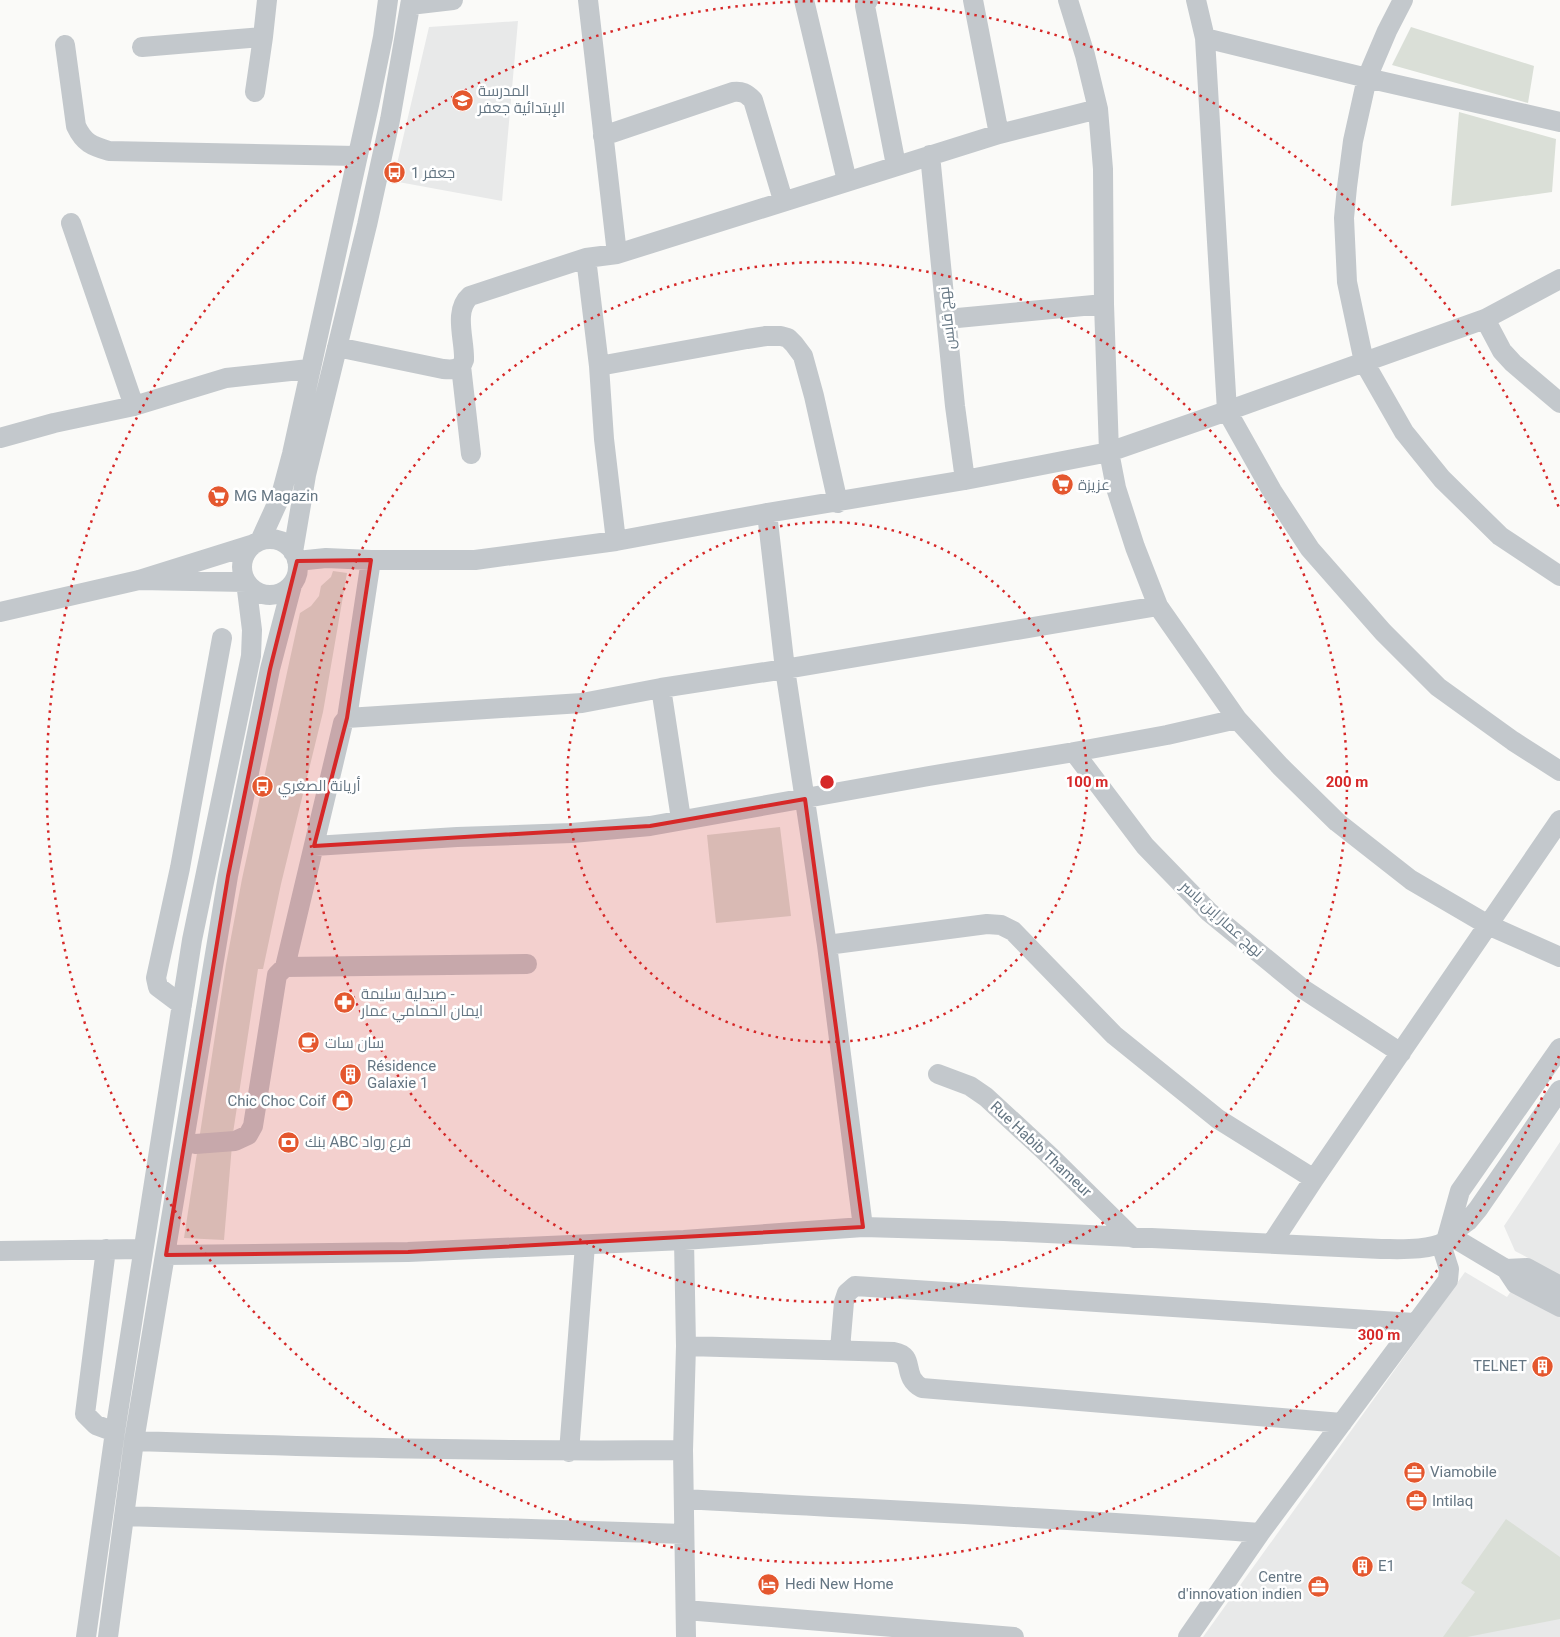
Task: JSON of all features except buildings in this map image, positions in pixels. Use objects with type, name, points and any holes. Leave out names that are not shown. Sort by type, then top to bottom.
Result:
[{"type":"street","points":[[255,92],[267,0]]},
{"type":"street","points":[[86,1637],[115,1432],[192,940],[251,656],[252,630],[242,566],[243,558],[248,550],[257,542],[281,495],[292,454],[309,369],[383,37],[388,0]]},
{"type":"street","points":[[108,1637],[134,1441],[228,876],[270,669],[292,584],[298,569],[295,556],[306,476],[390,120],[411,2],[453,0]]},
{"type":"street","points":[[588,0],[617,254]]},
{"type":"street","points":[[804,0],[847,181]]},
{"type":"street","points":[[868,0],[866,6],[896,166]]},
{"type":"street","points":[[972,0],[998,134]]},
{"type":"street","points":[[1068,0],[1085,55],[1098,109],[1103,168],[1108,452],[1121,504],[1135,547],[1158,606],[1237,718],[1280,766],[1337,822],[1411,880],[1488,925],[1560,957]]},
{"type":"street","points":[[1196,0],[1204,38],[1227,412],[1272,491],[1310,549],[1370,618],[1438,687],[1513,741],[1560,771]]},
{"type":"street","points":[[1403,0],[1367,78],[1353,141],[1344,218],[1347,282],[1364,362],[1404,432],[1442,479],[1500,536],[1560,576]]},
{"type":"street","points":[[142,47],[263,37]]},
{"type":"street","points":[[1204,38],[1560,122]]},
{"type":"street","points":[[65,44],[76,126],[81,137],[92,146],[109,151],[357,156]]},
{"type":"street","points":[[603,136],[732,92],[740,91],[746,93],[753,100],[783,200]]},
{"type":"street","points":[[471,454],[461,366],[464,356],[461,311],[470,296],[586,258],[617,254],[783,200],[998,134],[1098,109]]},
{"type":"street","name":"نهج قابس","points":[[930,155],[955,406],[965,480]]},
{"type":"street","points":[[71,223],[134,406]]},
{"type":"street","points":[[586,258],[600,366],[604,439],[616,541]]},
{"type":"street","points":[[0,612],[139,580],[257,542],[274,539],[282,542],[295,556],[371,560],[475,560],[616,541],[767,513],[838,503],[1108,452],[1227,412],[1485,319],[1560,279]]},
{"type":"street","points":[[947,319],[1104,304]]},
{"type":"street","points":[[1485,319],[1502,352],[1560,403]]},
{"type":"street","points":[[600,366],[747,338],[766,336],[788,338],[803,356],[838,503]]},
{"type":"street","points":[[337,347],[443,369],[455,370],[461,366]]},
{"type":"street","points":[[0,438],[54,423],[134,406],[226,378],[309,369]]},
{"type":"street","points":[[767,513],[785,670],[827,945],[863,1227]]},
{"type":"street","points":[[195,1144],[236,1141],[248,1135],[252,1126],[277,975],[285,968],[343,723],[346,718],[371,560]]},
{"type":"street","points":[[139,580],[246,582],[262,594],[270,595],[286,590],[292,584]]},
{"type":"street","points":[[346,718],[582,703],[661,688],[785,670],[1158,606]]},
{"type":"street","points":[[182,1005],[158,987],[156,978],[180,868],[222,638]]},
{"type":"street","points":[[661,688],[681,819]]},
{"type":"street","points":[[314,846],[457,837],[572,833],[650,826],[681,819],[1167,735],[1237,718]]},
{"type":"street","name":"نهج عمار إبن ياسر","points":[[1074,752],[1145,846],[1209,912],[1303,989],[1402,1053]]},
{"type":"street","points":[[1272,1243],[1560,820]]},
{"type":"street","points":[[827,945],[987,924],[1001,925],[1013,931],[1122,1041],[1218,1119],[1314,1179]]},
{"type":"street","points":[[285,968],[528,964]]},
{"type":"street","points":[[1188,1637],[1260,1533],[1449,1278],[1445,1239],[1460,1191],[1560,1048]]},
{"type":"street","name":"Rue Habib Thameur","points":[[938,1074],[970,1086],[986,1097],[1051,1157],[1133,1238]]},
{"type":"street","points":[[166,1255],[408,1252],[585,1245],[863,1227],[1004,1231],[1412,1249],[1445,1239],[1468,1221],[1560,1090]]},
{"type":"street","points":[[1445,1239],[1506,1270],[1516,1284],[1560,1307]]},
{"type":"street","points":[[684,1240],[686,1346],[683,1450],[686,1637]]},
{"type":"street","points":[[569,1452],[585,1245]]},
{"type":"street","points":[[106,1249],[85,1414],[96,1425],[115,1432]]},
{"type":"street","points":[[0,1251],[143,1249]]},
{"type":"street","points":[[1506,1270],[1526,1268],[1560,1286]]},
{"type":"street","points":[[840,1349],[846,1293],[855,1286],[1414,1323]]},
{"type":"street","points":[[134,1313],[156,1316]]},
{"type":"street","points":[[686,1346],[840,1349],[901,1353],[905,1356],[908,1364],[911,1380],[922,1388],[1342,1423]]},
{"type":"street","points":[[134,1441],[569,1452],[683,1450]]},
{"type":"street","points":[[685,1499],[930,1514],[1113,1522],[1260,1533]]},
{"type":"street","points":[[124,1516],[684,1534]]},
{"type":"street","points":[[686,1610],[818,1629],[1014,1637]]},
{"type":"highlighted area","points":[[371,560],[347,718],[314,846],[650,826],[805,799],[863,1227],[408,1252],[166,1255],[228,876],[270,669],[297,561]]},
{"type":"shaded area","name":"المدرسة الإبتدائية جعفر","points":[[518,21],[502,201],[393,181],[429,27]]},
{"type":"shaded area","points":[[1411,27],[1534,66],[1528,103],[1392,65]]},
{"type":"shaded area","points":[[1459,112],[1556,139],[1552,192],[1451,206]]},
{"type":"shaded area","points":[[333,571],[347,573],[323,712],[281,884],[263,969],[258,969],[233,1133],[224,1240],[184,1238],[226,964],[242,879],[300,613],[311,606],[319,596],[321,586],[331,577]]},
{"type":"shaded area","points":[[780,827],[791,916],[716,923],[707,835]]},
{"type":"shaded area","points":[[1560,1142],[1560,1637],[1203,1637],[1465,1272],[1507,1297],[1532,1260],[1515,1251],[1504,1226]]},
{"type":"shaded area","points":[[1506,1519],[1560,1557],[1560,1619],[1467,1637],[1443,1637],[1475,1592],[1461,1583]]},
{"type":"place","name":"المدرسة الإبتدائية جعفر","points":[[462,100]]},
{"type":"place","name":"جعفر 1","points":[[395,173]]},
{"type":"place","name":"عزيزة","points":[[1062,485]]},
{"type":"place","name":"MG Magazin","points":[[218,496]]},
{"type":"place","name":"أريانة الصغري","points":[[262,786]]},
{"type":"place","name":"صيدلية سليمة - ايمان الحمامي عمار","points":[[345,1003]]},
{"type":"place","name":"سان سات","points":[[309,1043]]},
{"type":"place","name":"Résidence Galaxie 1","points":[[351,1075]]},
{"type":"place","name":"Chic Choc Coif","points":[[342,1101]]},
{"type":"place","name":"بنك ABC فرع رواد","points":[[289,1142]]},
{"type":"place","name":"TELNET","points":[[1543,1366]]},
{"type":"place","name":"Viamobile","points":[[1414,1472]]},
{"type":"place","name":"Intilaq","points":[[1416,1501]]},
{"type":"place","name":"E1","points":[[1362,1566]]},
{"type":"place","name":"Hedi New Home","points":[[769,1584]]},
{"type":"place","name":"Centre d'innovation indien","points":[[1318,1586]]}]
